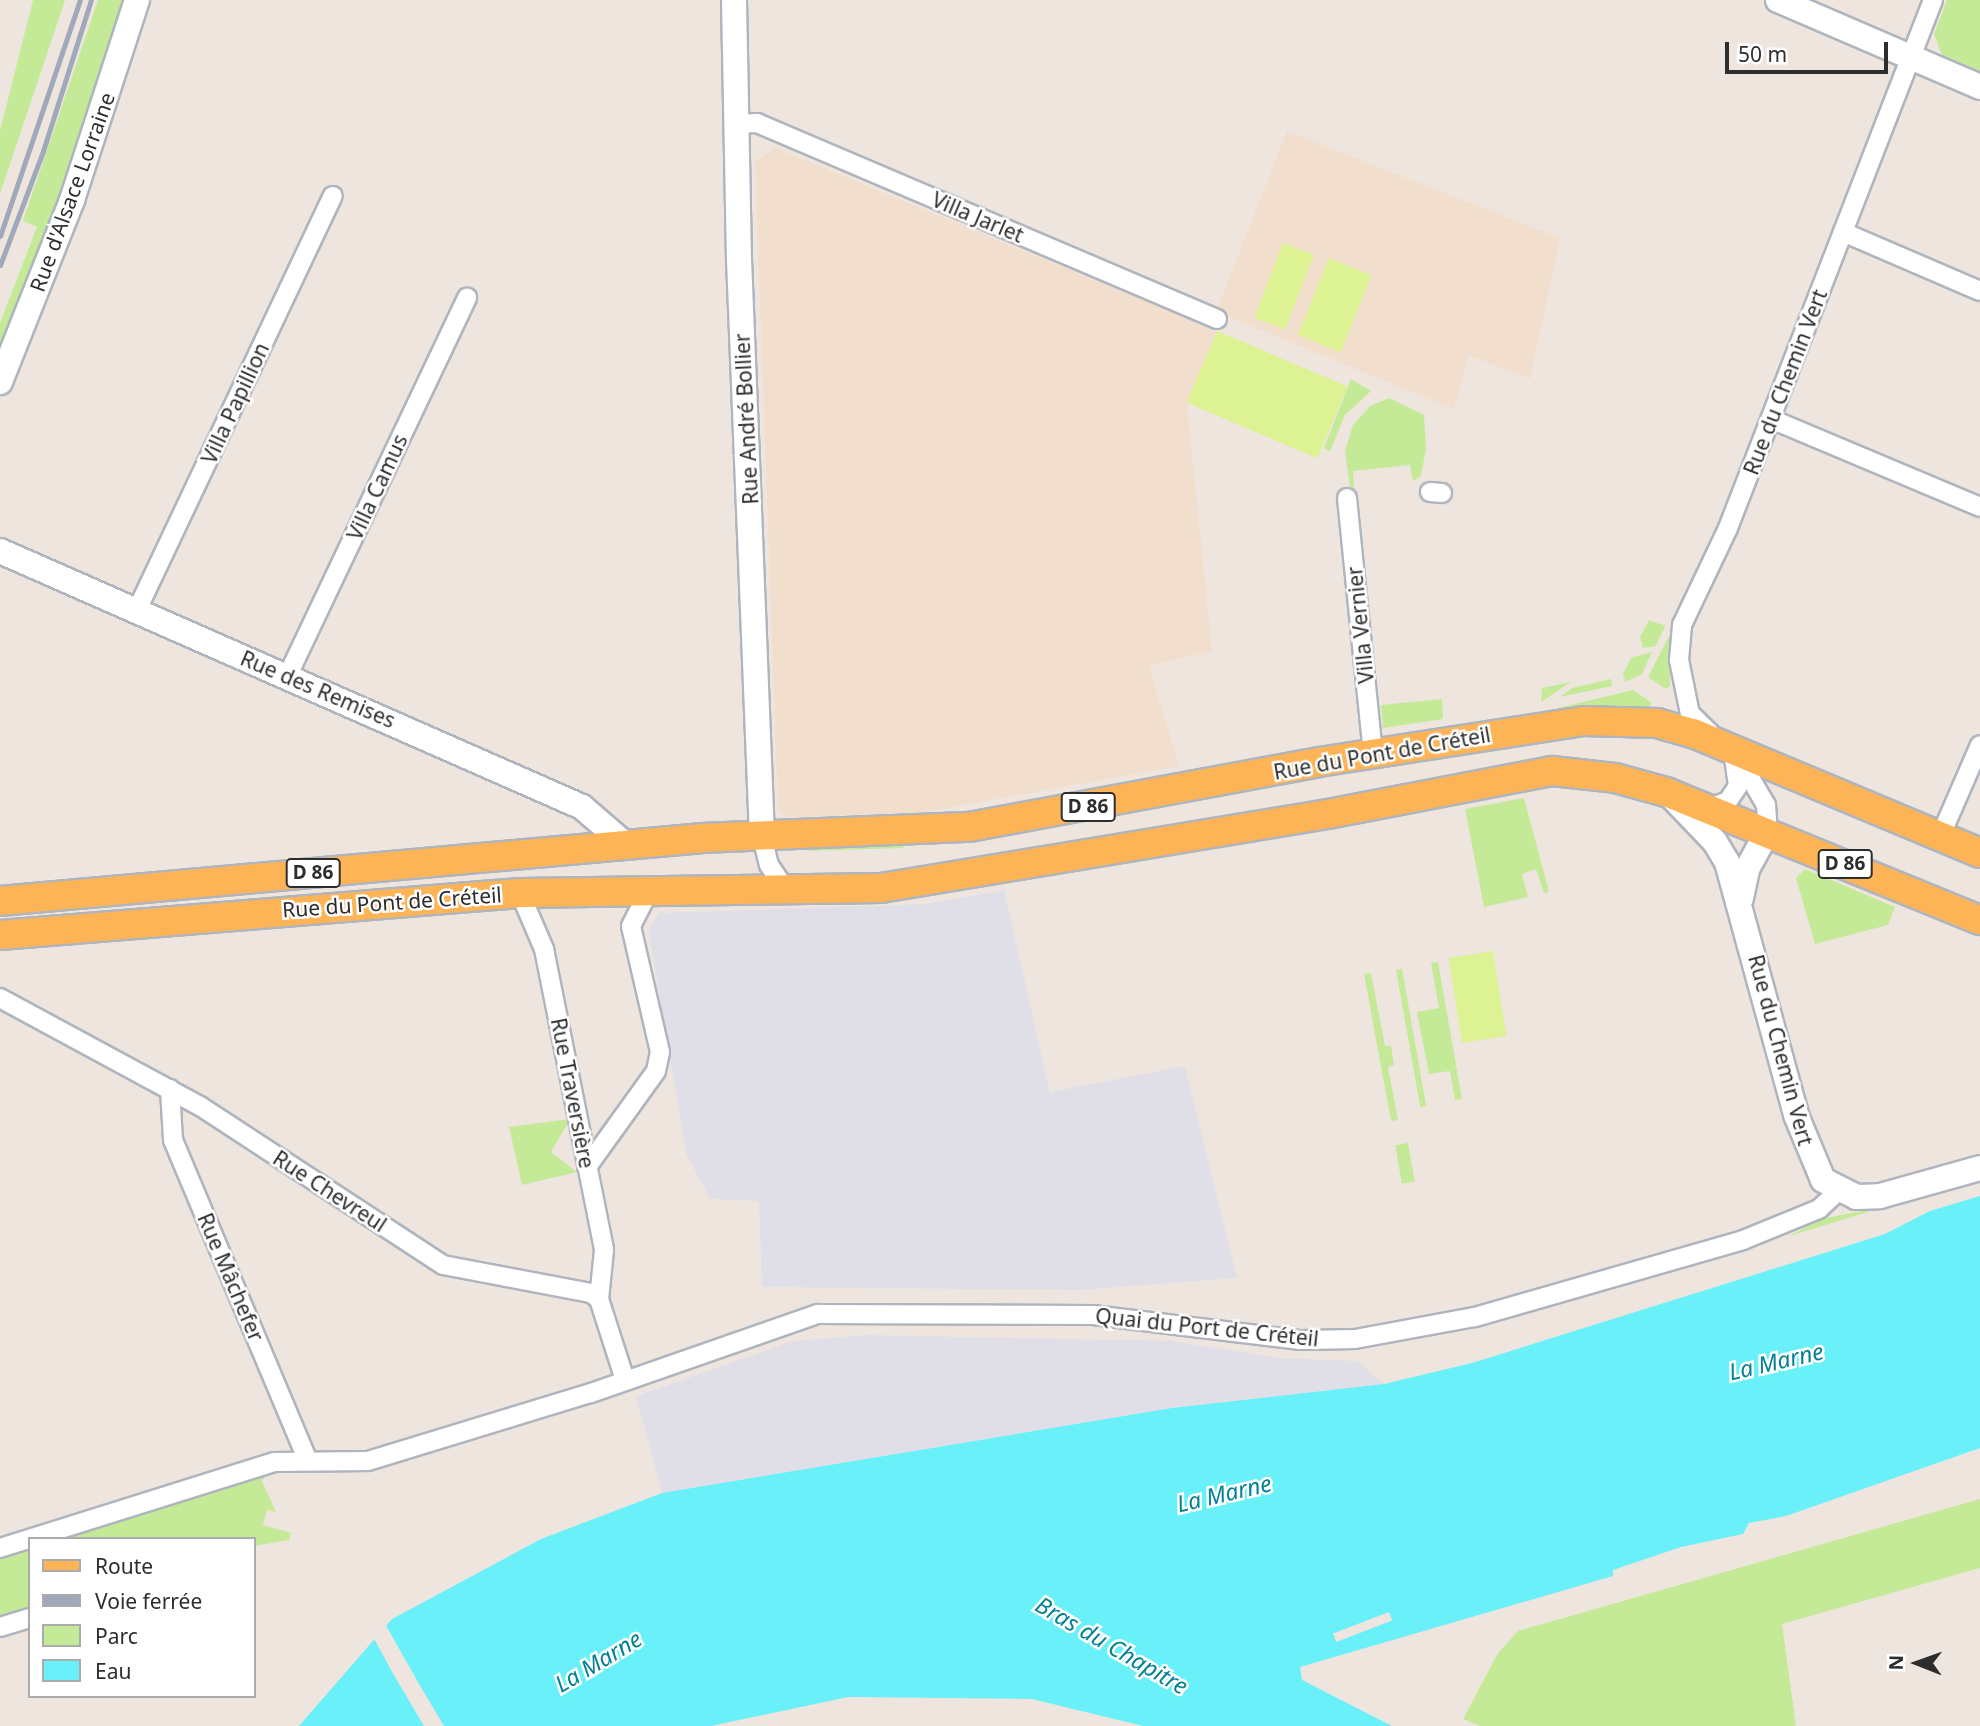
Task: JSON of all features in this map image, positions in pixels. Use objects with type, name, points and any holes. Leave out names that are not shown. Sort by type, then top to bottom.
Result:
[{"type":"main road","name":"Rue du Pont de Créteil","points":[[0,901],[625,844],[969,827],[1373,753],[1533,727],[1626,720],[1657,723],[1733,749],[1980,853]]},
{"type":"main road","name":"Rue du Pont de Créteil","points":[[0,934],[520,892],[881,888],[1328,814],[1552,771],[1615,778],[1666,792],[1768,831],[1980,920]]},
{"type":"street","name":"Rue d'Alsace Lorraine","points":[[0,382],[72,200],[137,0]]},
{"type":"street","name":"Rue André Bollier","points":[[734,0],[736,124],[762,837]]},
{"type":"street","points":[[1778,0],[1980,87]]},
{"type":"street","name":"Rue du Chemin Vert","points":[[1741,899],[1747,869],[1768,831],[1766,804],[1733,749],[1690,714],[1679,660],[1682,625],[1728,528],[1933,0]]},
{"type":"street","name":"Villa Jarlet","points":[[736,124],[757,123],[1217,319]]},
{"type":"street","name":"Villa Papillion","points":[[136,610],[333,196]]},
{"type":"street","points":[[1843,232],[1980,291]]},
{"type":"street","name":"Villa Camus","points":[[287,677],[467,298]]},
{"type":"street","points":[[1771,419],[1980,507]]},
{"type":"street","name":"Villa Vernier","points":[[1347,498],[1373,753]]},
{"type":"street","name":"Rue des Remises","points":[[0,551],[582,807],[625,844]]},
{"type":"street","points":[[1941,837],[1980,745]]},
{"type":"street","points":[[1710,808],[1728,802],[1738,786],[1733,749]]},
{"type":"street","name":"Rue du Chemin Vert","points":[[1666,792],[1715,842],[1741,899],[1800,1126],[1823,1180],[1838,1191]]},
{"type":"street","points":[[762,837],[769,865],[785,889]]},
{"type":"street","points":[[587,1167],[615,1133],[658,1062],[660,1052],[631,926],[649,891]]},
{"type":"street","name":"Rue Traversière","points":[[520,892],[544,949],[604,1250],[599,1298]]},
{"type":"street","name":"Rue Chevreul","points":[[0,998],[170,1089],[443,1265],[573,1287],[599,1298]]},
{"type":"street","name":"Rue Mâchefer","points":[[170,1089],[173,1140],[308,1461]]},
{"type":"street","points":[[1838,1191],[1856,1197],[1880,1196],[1980,1168]]},
{"type":"street","name":"Quai du Port de Créteil","points":[[35,1537],[274,1462],[368,1461],[625,1380],[791,1322],[842,1312],[1093,1315],[1300,1340],[1355,1339],[1475,1317],[1743,1240],[1819,1209],[1838,1191]]},
{"type":"street","points":[[599,1298],[625,1380]]},
{"type":"street","name":"Quai du Port de Créteil","points":[[0,1548],[28,1539]]},
{"type":"street","points":[[0,1627],[28,1619]]},
{"type":"shaded area","points":[[1287,131],[1560,238],[1530,379],[1468,355],[1454,409],[1216,312]]},
{"type":"shaded area","points":[[776,148],[1217,331],[1187,404],[1212,651],[1149,666],[1179,766],[919,813],[787,817],[778,809],[755,161]]},
{"type":"shaded area","points":[[1004,890],[1050,1092],[1185,1066],[1237,1278],[1080,1290],[762,1287],[759,1201],[710,1199],[686,1153],[648,928],[660,913],[926,904]]},
{"type":"shaded area","points":[[865,1335],[1173,1341],[1278,1358],[1357,1361],[1384,1384],[1172,1408],[662,1493],[636,1396],[793,1341]]},
{"type":"green space","points":[[33,0],[65,0],[0,194],[0,131]]},
{"type":"green space","points":[[98,0],[126,0],[78,149],[0,349],[0,323],[37,227],[23,221]]},
{"type":"green space","points":[[1947,0],[1980,0],[1980,71],[1942,55],[1934,34]]},
{"type":"green space","points":[[1283,243],[1314,255],[1285,330],[1254,318]]},
{"type":"green space","points":[[1329,258],[1372,275],[1341,352],[1298,335]]},
{"type":"green space","points":[[1217,331],[1348,386],[1317,458],[1187,403]]},
{"type":"green space","points":[[1351,379],[1371,391],[1345,415],[1330,451],[1324,448]]},
{"type":"green space","points":[[1389,398],[1424,415],[1426,448],[1421,476],[1413,481],[1410,465],[1353,471],[1354,488],[1350,487],[1345,451],[1353,425],[1370,406]]},
{"type":"green space","points":[[1649,620],[1665,626],[1656,646],[1643,648],[1640,637]]},
{"type":"green space","points":[[1670,634],[1670,686],[1666,689],[1648,677]]},
{"type":"green space","points":[[1652,652],[1642,674],[1625,682],[1623,674],[1631,658]]},
{"type":"green space","points":[[1611,679],[1612,686],[1560,697],[1572,688]]},
{"type":"green space","points":[[1571,682],[1541,702],[1542,688]]},
{"type":"green space","points":[[1633,690],[1652,703],[1644,710],[1558,713],[1558,708]]},
{"type":"green space","points":[[1442,699],[1443,719],[1383,728],[1381,705]]},
{"type":"green space","points":[[1524,798],[1549,892],[1544,893],[1536,869],[1522,874],[1528,897],[1484,907],[1465,809]]},
{"type":"green space","points":[[904,844],[903,848],[809,851],[809,845]]},
{"type":"green space","points":[[1805,869],[1895,907],[1888,925],[1815,944],[1796,878]]},
{"type":"green space","points":[[1493,951],[1506,1036],[1462,1043],[1449,958]]},
{"type":"green space","points":[[1438,962],[1462,1099],[1455,1100],[1450,1071],[1429,1074],[1417,1012],[1439,1008],[1431,963]]},
{"type":"green space","points":[[1402,969],[1426,1106],[1420,1107],[1396,970]]},
{"type":"green space","points":[[1371,973],[1385,1046],[1391,1046],[1394,1065],[1388,1067],[1398,1120],[1391,1121],[1364,974]]},
{"type":"green space","points":[[570,1119],[551,1152],[577,1172],[522,1185],[509,1127]]},
{"type":"green space","points":[[1408,1143],[1415,1181],[1402,1184],[1395,1145]]},
{"type":"green space","points":[[1867,1210],[1868,1212],[1789,1236],[1821,1219]]},
{"type":"green space","points":[[269,1471],[262,1481],[276,1512],[267,1510],[263,1525],[291,1533],[289,1540],[256,1546],[256,1537],[56,1537]]},
{"type":"green space","points":[[1980,1499],[1980,1568],[1782,1624],[1796,1726],[1480,1726],[1463,1719],[1498,1653],[1518,1631]]},
{"type":"green space","points":[[28,1546],[28,1613],[0,1621],[0,1554]]},
{"type":"water","points":[[1980,1196],[1980,1448],[1786,1516],[1749,1523],[1743,1534],[1681,1547],[1613,1570],[1613,1576],[1300,1667],[1302,1680],[1392,1726],[1143,1726],[1032,1699],[848,1697],[711,1726],[299,1726],[392,1619],[541,1539],[662,1493],[1172,1408],[1384,1384],[1472,1363],[1885,1234],[1930,1211]]},
{"type":"pier","points":[[1389,1612],[1392,1620],[1336,1642],[1333,1634]]},
{"type":"pier","points":[[384,1622],[444,1726],[424,1726],[395,1677],[372,1635]]},
{"type":"railway","points":[[0,236],[80,0]]},
{"type":"railway","points":[[0,265],[43,151],[91,0]]},
{"type":"water label","name":"La Marne","points":[[1776,1361]]},
{"type":"water label","name":"La Marne","points":[[1224,1493]]},
{"type":"water label","name":"Bras du Chapitre","points":[[1112,1645]]},
{"type":"water label","name":"La Marne","points":[[598,1661]]}]
